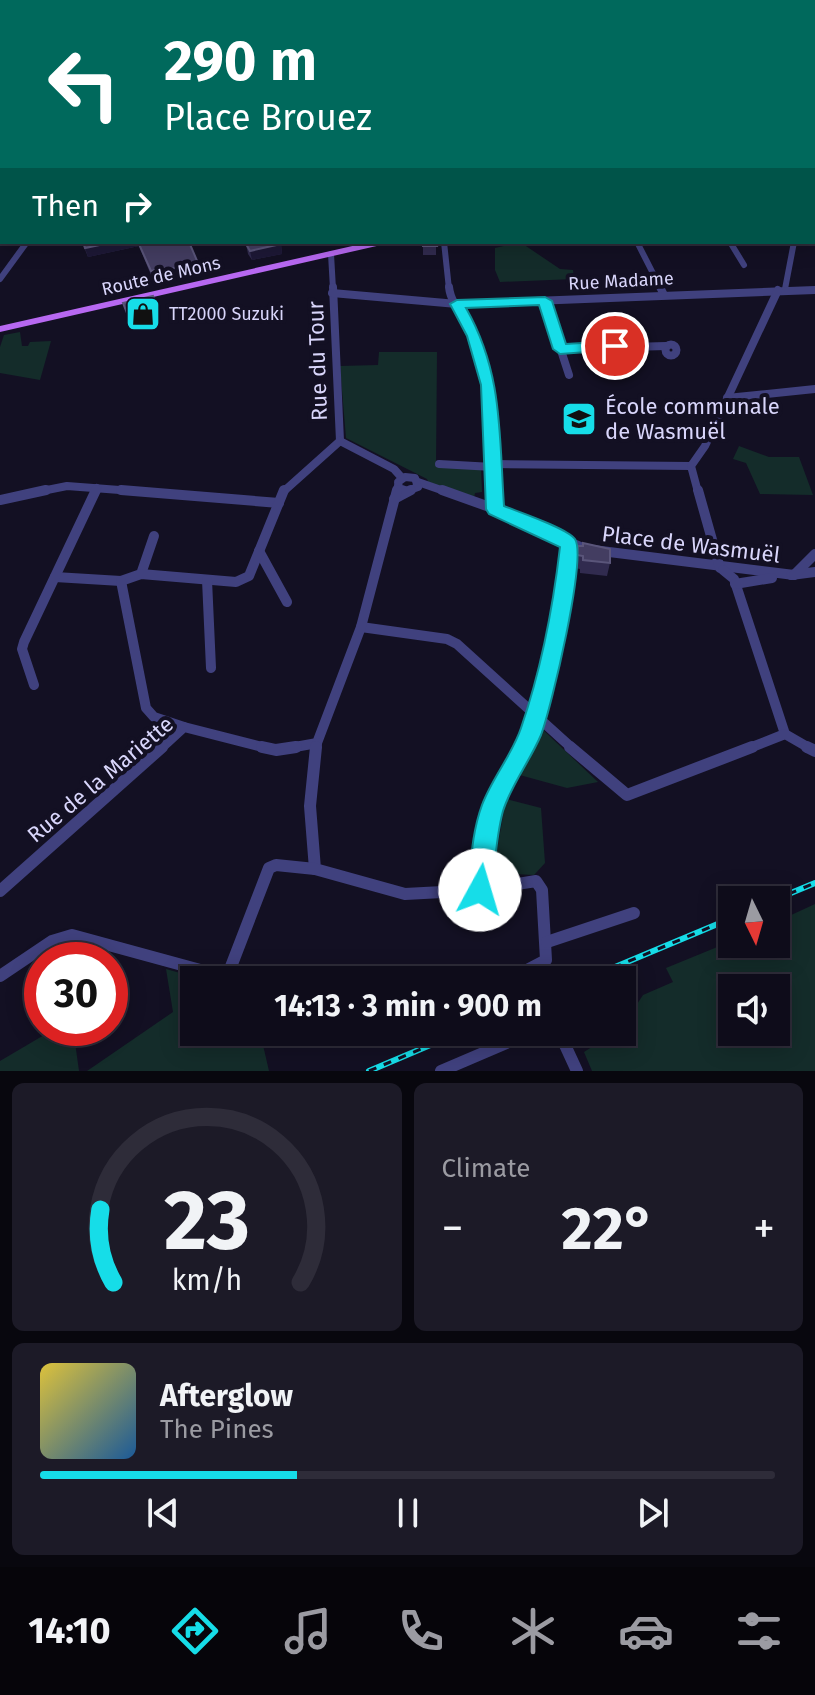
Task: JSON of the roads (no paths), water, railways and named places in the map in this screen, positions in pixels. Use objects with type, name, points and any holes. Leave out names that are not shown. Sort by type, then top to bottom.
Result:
[{"type":"main road","name":"Route de Mons","points":[[0,329],[373,244]]},
{"type":"street","points":[[0,279],[26,244]]},
{"type":"street","points":[[444,244],[449,294],[474,336],[487,376],[495,509]]},
{"type":"street","points":[[638,244],[664,295]]},
{"type":"street","points":[[731,244],[744,265]]},
{"type":"street","points":[[691,466],[705,446],[782,290],[792,244]]},
{"type":"street","name":"Rue du Tour","points":[[331,254],[340,441],[394,469],[409,484]]},
{"type":"street","name":"Rue Madame","points":[[332,293],[457,304],[815,290]]},
{"type":"street","points":[[545,301],[569,375]]},
{"type":"street","points":[[560,349],[666,346]]},
{"type":"street","points":[[727,398],[815,389]]},
{"type":"street","points":[[55,577],[121,581],[141,574],[236,582],[249,576],[284,490],[340,441]]},
{"type":"street","points":[[439,464],[691,466]]},
{"type":"street","points":[[691,466],[720,568],[732,576],[785,734],[815,751]]},
{"type":"street","points":[[315,869],[308,818],[317,743],[361,627],[392,502],[409,484],[495,509],[566,540]]},
{"type":"street","points":[[0,500],[57,486],[279,503]]},
{"type":"street","points":[[34,685],[22,649],[97,488]]},
{"type":"street","points":[[141,574],[154,536]]},
{"type":"street","name":"Place de Wasmuël","points":[[566,540],[593,551],[794,575]]},
{"type":"street","name":"Place de Wasmuël","points":[[480,890],[486,832],[493,805],[531,733],[545,685],[566,579],[569,547],[566,540]]},
{"type":"street","points":[[259,551],[287,602]]},
{"type":"street","points":[[794,575],[815,554]]},
{"type":"street","points":[[794,575],[815,572]]},
{"type":"street","name":"Place de Wasmuël","points":[[735,584],[794,575]]},
{"type":"street","points":[[207,580],[211,668]]},
{"type":"street","points":[[121,581],[146,708],[154,717],[184,727]]},
{"type":"street","points":[[361,627],[452,641],[627,795],[785,734]]},
{"type":"street","name":"Rue de la Mariette","points":[[0,891],[184,727],[276,750],[317,743]]},
{"type":"street","points":[[236,966],[269,868],[276,865],[315,869],[405,894],[480,890],[536,881],[542,890],[547,942],[546,960],[535,966]]},
{"type":"street","points":[[547,942],[634,913]]},
{"type":"street","points":[[0,976],[60,937],[72,935],[185,966]]},
{"type":"street","points":[[441,1071],[499,1046]]},
{"type":"street","points":[[565,1046],[577,1071]]},
{"type":"railway","points":[[790,893],[815,883]]},
{"type":"railway","points":[[617,966],[718,924]]},
{"type":"railway","points":[[369,1071],[428,1046]]},
{"type":"place","name":"TT2000 Suzuki","points":[[143,314]]},
{"type":"place","name":"École communale de Wasmuël","points":[[579,419]]}]
